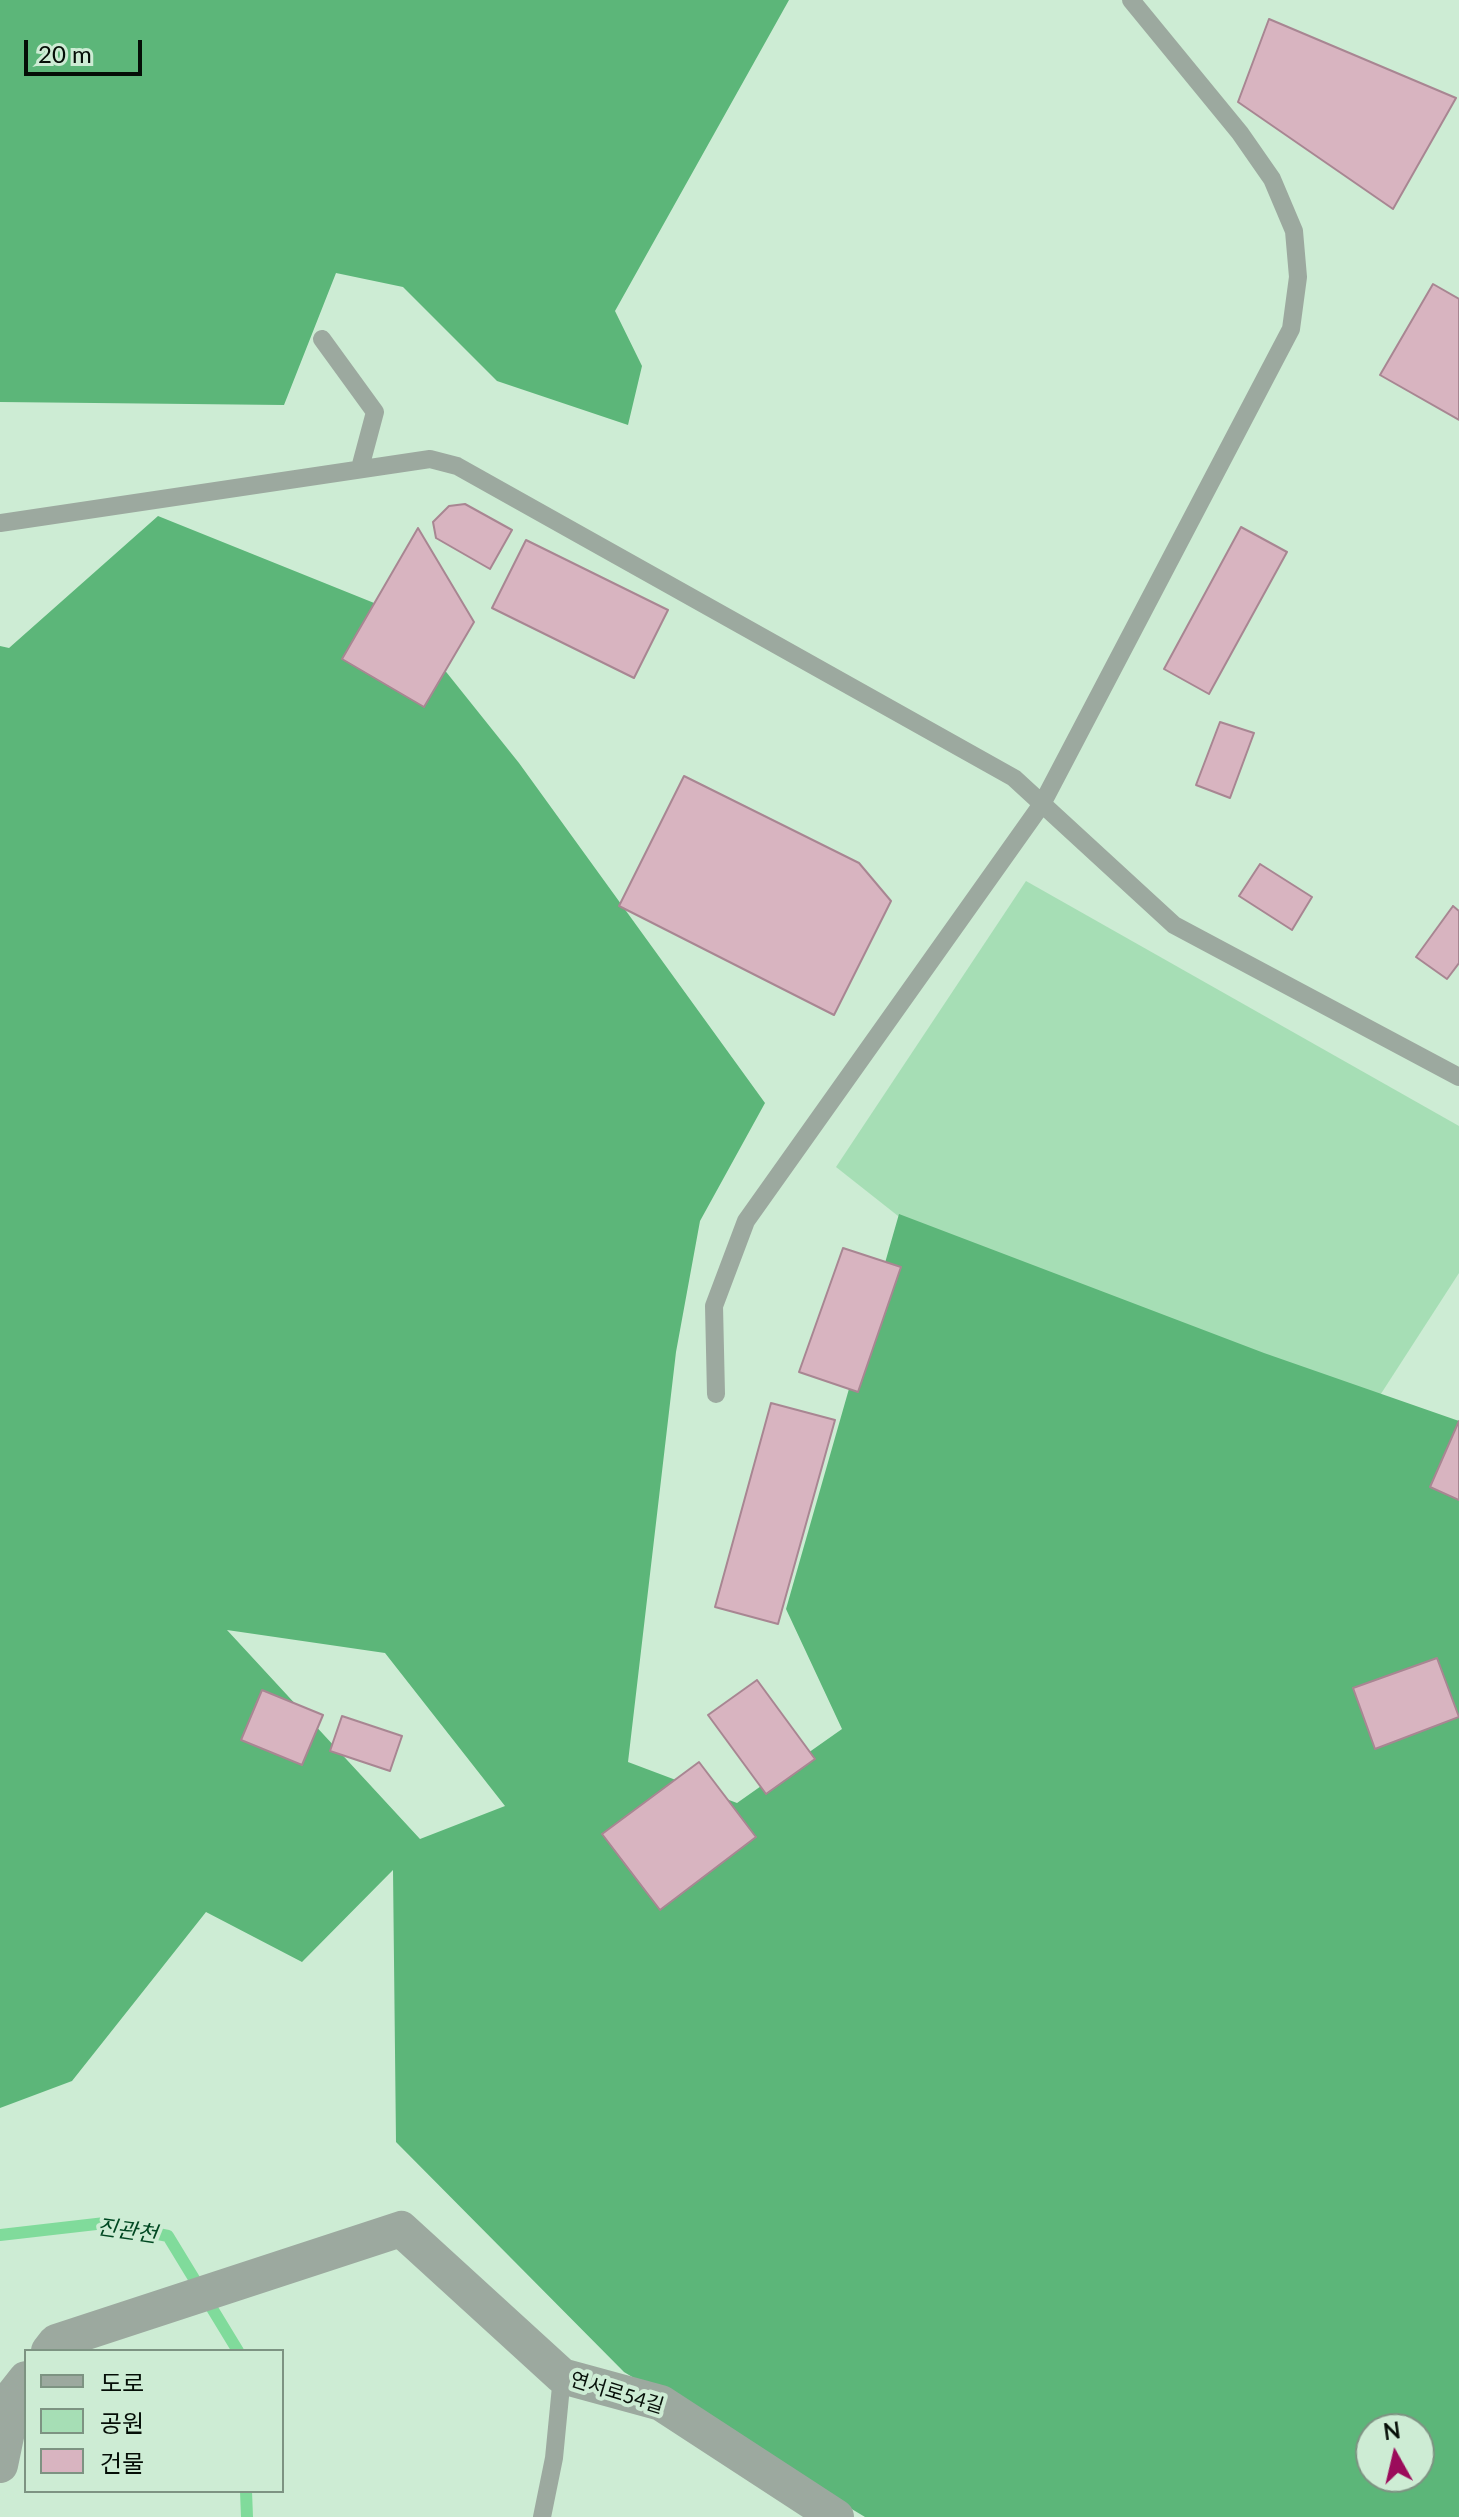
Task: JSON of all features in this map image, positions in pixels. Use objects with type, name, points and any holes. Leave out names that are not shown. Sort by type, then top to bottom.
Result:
[{"type":"street","name":"연서로54길","points":[[53,2347],[401,2229],[562,2376],[661,2403],[836,2517]]},
{"type":"street","points":[[0,2465],[15,2393],[24,2382]]},
{"type":"lane","points":[[716,1394],[714,1306],[746,1221],[1042,804],[1291,329],[1298,277],[1294,231],[1272,179],[1240,133],[1131,0]]},
{"type":"lane","points":[[322,339],[375,412],[360,468]]},
{"type":"lane","points":[[0,523],[430,459],[457,466],[1014,778],[1174,925],[1459,1077]]},
{"type":"lane","points":[[542,2517],[554,2458],[562,2376]]},
{"type":"green space","points":[[0,0],[789,0],[615,311],[642,366],[628,425],[497,381],[403,287],[336,273],[284,405],[0,402]]},
{"type":"green space","points":[[158,516],[399,613],[519,763],[765,1103],[700,1221],[676,1352],[628,1762],[737,1803],[842,1729],[786,1609],[899,1214],[1264,1353],[1459,1421],[1459,2517],[865,2517],[624,2372],[396,2142],[393,1870],[302,1962],[206,1912],[72,2081],[0,2108],[0,646],[9,648]],"holes":[[[227,1630],[385,1653],[505,1806],[420,1839]]]},
{"type":"green space","points":[[1026,881],[1459,1126],[1459,1273],[1344,1451],[983,1283],[836,1167]]},
{"type":"building","points":[[1269,19],[1456,98],[1393,209],[1238,102]]},
{"type":"building","points":[[1433,284],[1459,299],[1459,420],[1380,375]]},
{"type":"building","points":[[465,504],[512,530],[490,569],[436,538],[433,522],[449,506]]},
{"type":"building","points":[[1241,527],[1287,552],[1209,694],[1164,669]]},
{"type":"building","points":[[418,528],[474,622],[424,707],[342,659]]},
{"type":"building","points":[[526,540],[668,610],[634,678],[492,608]]},
{"type":"building","points":[[1220,722],[1254,733],[1230,798],[1196,785]]},
{"type":"building","points":[[684,776],[859,863],[891,901],[834,1015],[619,906]]},
{"type":"building","points":[[1260,864],[1312,897],[1292,930],[1239,896]]},
{"type":"building","points":[[1453,906],[1459,911],[1459,963],[1447,979],[1416,957]]},
{"type":"building","points":[[843,1248],[901,1267],[858,1392],[799,1372]]},
{"type":"building","points":[[771,1403],[835,1420],[778,1624],[715,1607]]},
{"type":"building","points":[[1459,1421],[1459,1500],[1430,1487]]},
{"type":"building","points":[[1437,1658],[1459,1717],[1375,1749],[1353,1688]]},
{"type":"building","points":[[757,1680],[815,1759],[766,1794],[708,1715]]},
{"type":"building","points":[[262,1690],[323,1715],[302,1765],[241,1740]]},
{"type":"building","points":[[342,1716],[402,1736],[390,1771],[330,1751]]},
{"type":"building","points":[[699,1762],[756,1837],[660,1910],[602,1834]]},
{"type":"waterway","name":"진관천","points":[[0,2235],[105,2223],[168,2236],[237,2349]]},
{"type":"waterway","name":"진관천","points":[[246,2493],[247,2517]]}]
